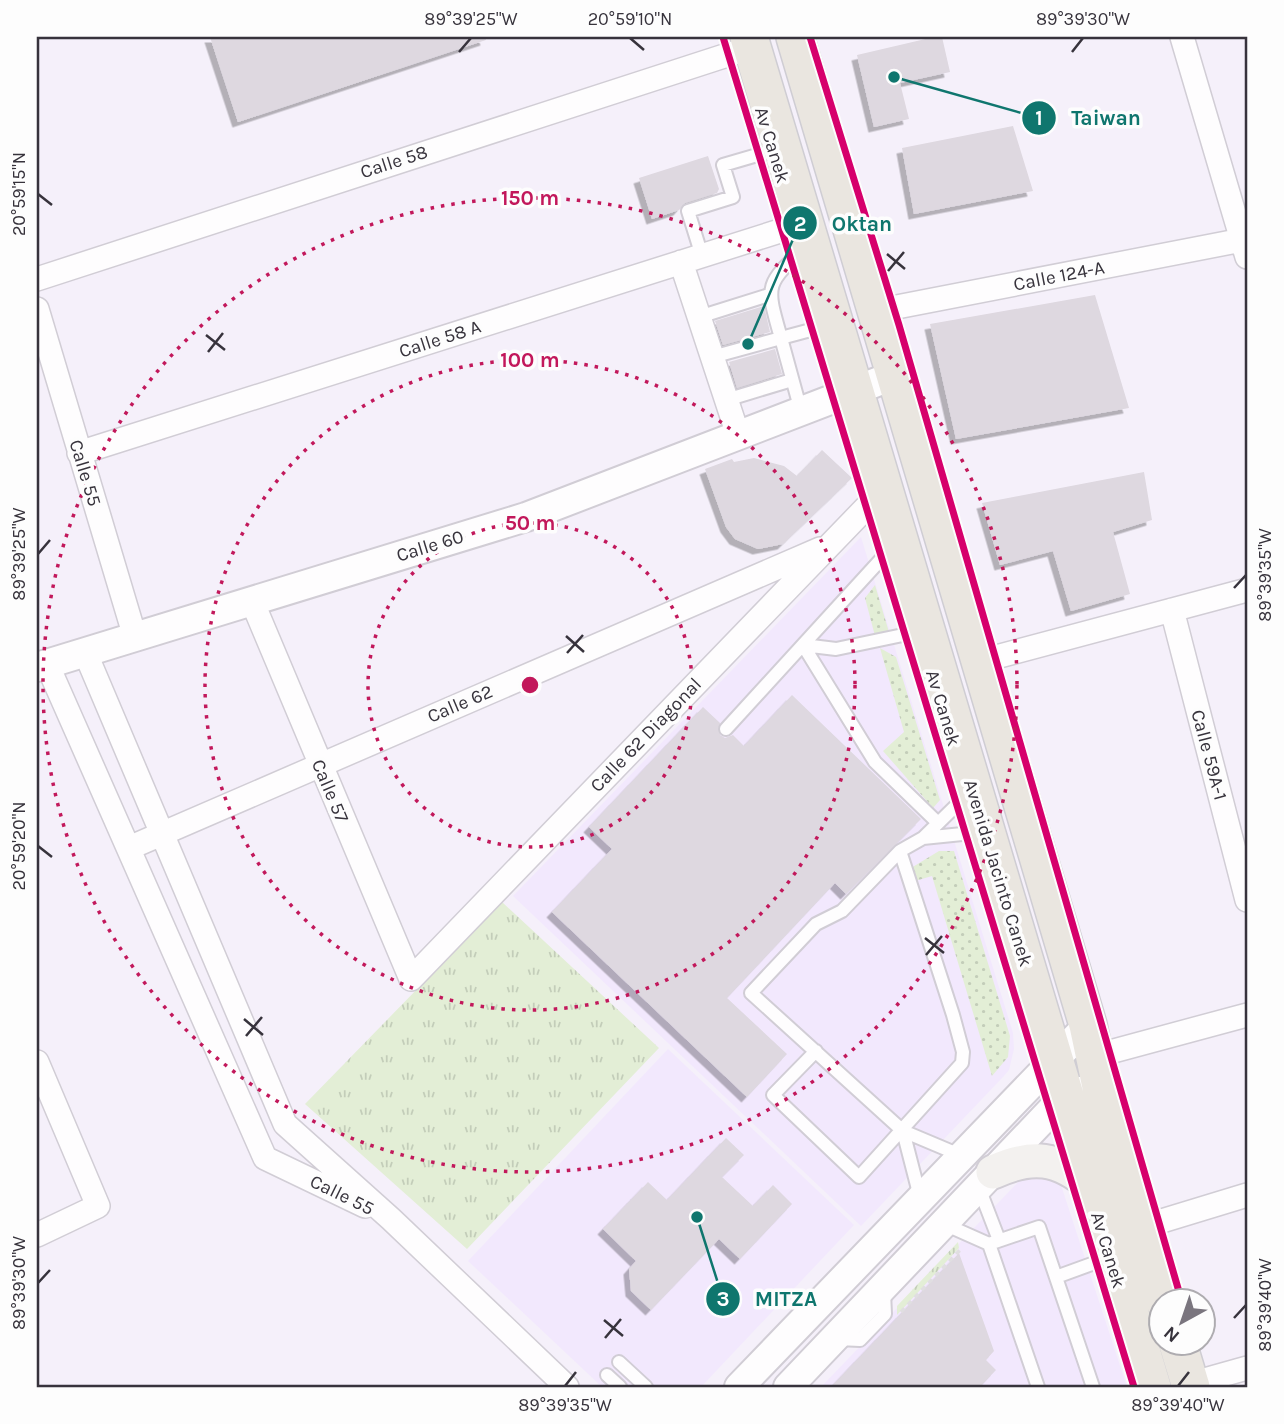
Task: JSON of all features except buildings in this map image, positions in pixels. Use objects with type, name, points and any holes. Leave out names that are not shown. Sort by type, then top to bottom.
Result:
[{"type":"main road","points":[[795,37],[981,661],[1161,1288]]},
{"type":"main road","name":"Avenida Jacinto Canek","points":[[750,42],[882,491],[1152,1387]]},
{"type":"main road","points":[[986,1179],[1026,1160],[1044,1161],[1066,1166],[1091,1185]]},
{"type":"main road","points":[[1182,1358],[1190,1386]]},
{"type":"street","points":[[1182,37],[1245,248]]},
{"type":"street","name":"Calle 58","points":[[37,279],[750,42]]},
{"type":"street","name":"Calle 58 A","points":[[79,453],[692,259],[806,234]]},
{"type":"street","name":"Calle 124-A","points":[[876,310],[1245,248]]},
{"type":"street","points":[[692,259],[699,317],[738,435]]},
{"type":"street","name":"Calle 55","points":[[37,309],[135,637]]},
{"type":"street","name":"Calle 60","points":[[42,665],[526,517],[895,375]]},
{"type":"street","name":"Calle 62 Diagonal","points":[[411,979],[882,491]]},
{"type":"street","name":"Calle 62","points":[[129,848],[830,544]]},
{"type":"street","points":[[981,661],[1247,590]]},
{"type":"street","name":"Calle 57","points":[[252,601],[411,979]]},
{"type":"street","name":"Calle 59A-1","points":[[1172,610],[1247,900]]},
{"type":"street","name":"Calle 55","points":[[85,652],[285,1124],[391,1219]]},
{"type":"street","name":"Calle 55","points":[[42,665],[129,848],[265,1158],[391,1219]]},
{"type":"street","points":[[739,1387],[1053,1059],[1094,1055],[1247,1015]]},
{"type":"street","points":[[788,1387],[1064,1097],[1094,1055]]},
{"type":"street","points":[[37,1062],[98,1206],[37,1236]]},
{"type":"street","points":[[1142,1227],[1247,1195]]},
{"type":"street","points":[[391,1219],[567,1387]]},
{"type":"street","points":[[1190,1386],[1247,1368]]},
{"type":"lane","points":[[692,259],[688,211],[733,197],[723,165],[782,148]]},
{"type":"lane","points":[[801,411],[769,295],[779,273],[806,234]]},
{"type":"lane","points":[[699,317],[769,295]]},
{"type":"lane","points":[[712,357],[833,324]]},
{"type":"lane","points":[[726,400],[792,380]]},
{"type":"lane","points":[[726,729],[898,541]]},
{"type":"lane","points":[[803,645],[836,649],[925,630]]},
{"type":"lane","points":[[803,645],[876,762],[938,823]]},
{"type":"lane","points":[[960,1155],[903,1131],[751,993],[816,924],[842,911],[900,851],[923,838],[973,789]]},
{"type":"lane","points":[[923,838],[986,832]]},
{"type":"lane","points":[[816,1051],[773,1096],[859,1177],[962,1063],[963,1052],[900,851]]},
{"type":"lane","points":[[903,1131],[920,1197]]},
{"type":"lane","points":[[986,1179],[994,1242],[1038,1387]]},
{"type":"lane","points":[[943,1224],[994,1242],[1039,1227],[1093,1387]]},
{"type":"lane","points":[[1056,1276],[1112,1257]]},
{"type":"lane","points":[[619,1362],[646,1387]]},
{"type":"lane","points":[[607,1375],[620,1387]]},
{"type":"path","points":[[894,1319],[962,1248]]},
{"type":"shaded area","points":[[861,537],[1013,1033],[1014,1049],[1009,1070],[1003,1077],[861,1226],[513,896]]},
{"type":"shaded area","points":[[668,1049],[854,1225],[701,1387],[602,1387],[468,1261]]},
{"type":"shaded area","points":[[1025,1175],[1056,1178],[1061,1185],[1127,1387],[821,1387]]},
{"type":"green space","points":[[875,585],[889,632],[875,636],[865,598]]},
{"type":"green space","points":[[880,648],[896,657],[940,800],[933,808],[883,751],[904,732]]},
{"type":"green space","points":[[939,851],[954,851],[1010,1036],[1008,1057],[992,1076],[932,876],[915,881],[911,868]]},
{"type":"green space","points":[[502,902],[659,1048],[467,1249],[305,1104]]},
{"type":"green space","points":[[958,1242],[959,1248],[897,1315],[897,1306]]},
{"type":"cycle path","name":"Av Canek","points":[[723,37],[1134,1387]]},
{"type":"cycle path","points":[[810,37],[899,325],[1178,1288]]},
{"type":"place","name":"Taiwan","points":[[894,77]]},
{"type":"place","name":"Oktan","points":[[748,344]]},
{"type":"place","name":"MITZA","points":[[697,1217]]}]
